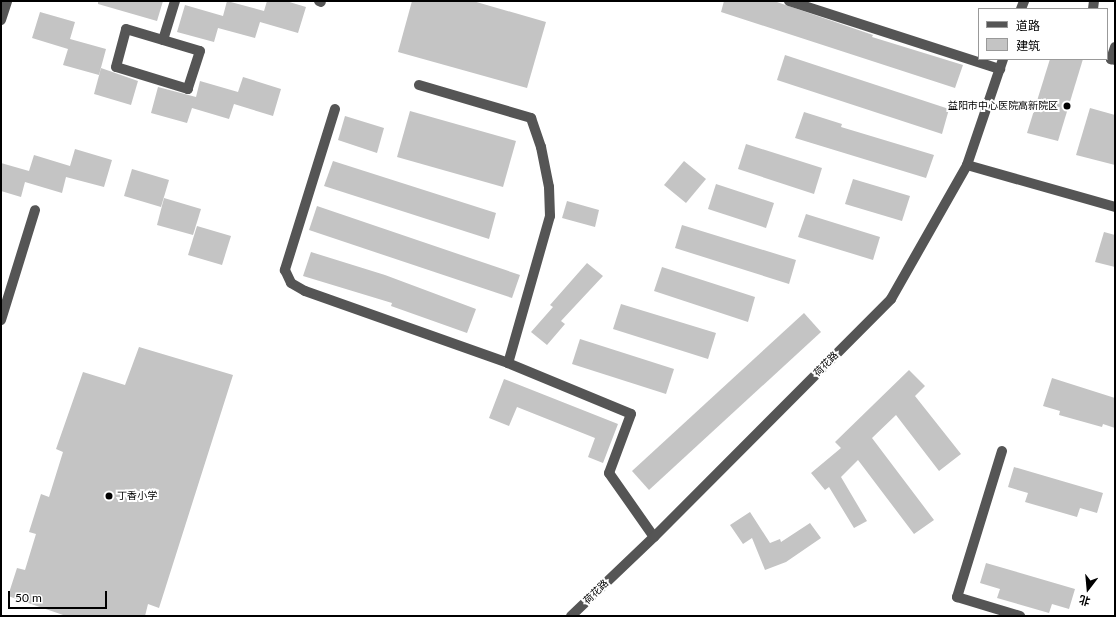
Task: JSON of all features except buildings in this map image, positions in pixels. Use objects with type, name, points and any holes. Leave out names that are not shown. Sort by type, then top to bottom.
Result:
[{"type":"street","points":[[1,20],[7,1]]},
{"type":"street","points":[[163,40],[175,1]]},
{"type":"street","points":[[789,1],[1000,69]]},
{"type":"street","points":[[126,29],[163,40],[200,51],[188,89],[116,67],[126,29]]},
{"type":"street","points":[[1115,46],[1112,59],[1115,60]]},
{"type":"street","name":"荷花路","points":[[571,616],[654,537],[891,299],[967,165],[1004,60]]},
{"type":"street","points":[[419,85],[531,118],[541,147],[549,187],[550,216],[508,364]]},
{"type":"street","points":[[335,109],[285,270],[291,283],[305,291],[508,364],[631,414],[609,473],[654,537]]},
{"type":"street","points":[[967,165],[1115,207]]},
{"type":"street","points":[[1,320],[35,210]]},
{"type":"street","points":[[1002,451],[957,597],[1020,616]]},
{"type":"place","name":"益阳市中心医院高新院区","points":[[1067,106]]},
{"type":"place","name":"丁香小学","points":[[109,496]]}]
